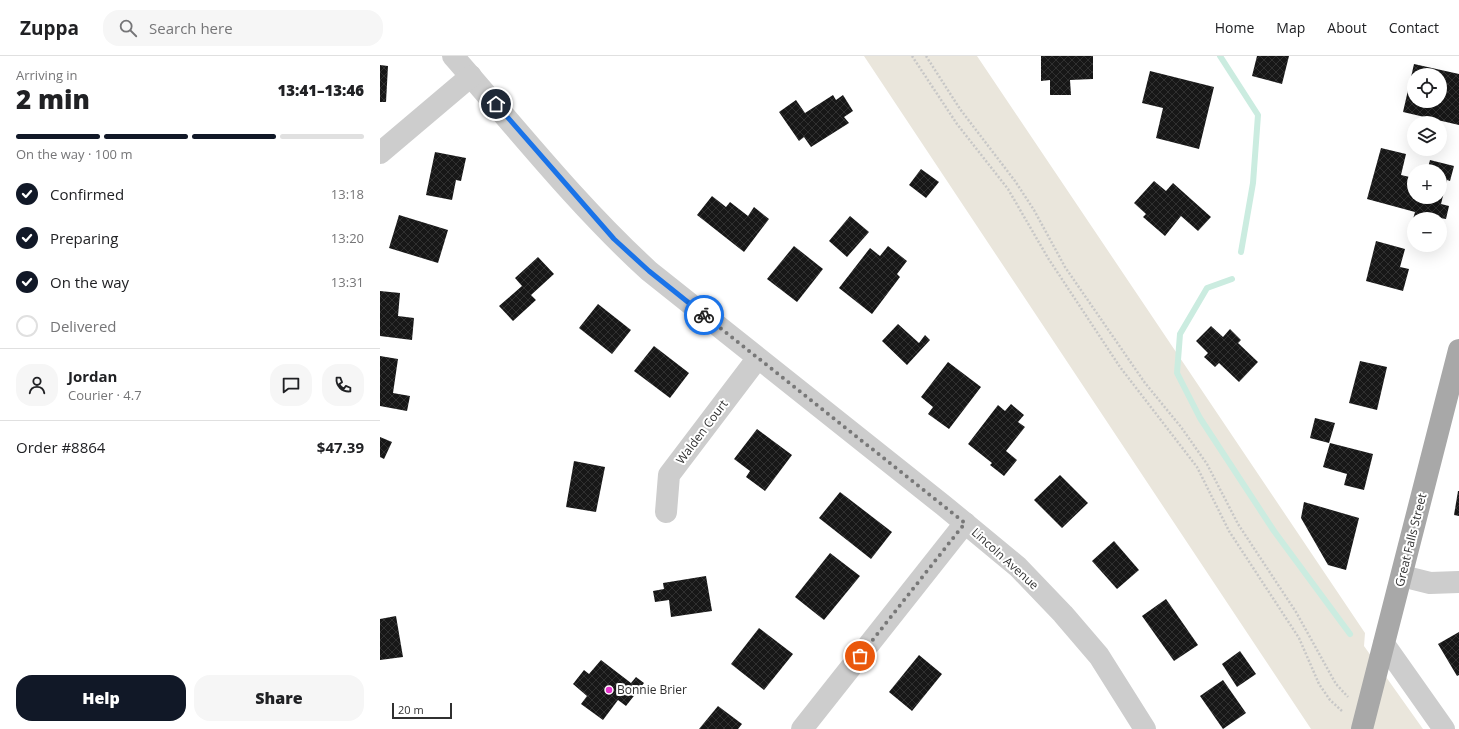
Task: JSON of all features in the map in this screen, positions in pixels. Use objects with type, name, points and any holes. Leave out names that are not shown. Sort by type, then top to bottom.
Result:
[{"type":"main road","name":"Great Falls Street","points":[[1364,721],[1459,350]]},
{"type":"street","name":"Lincoln Avenue","points":[[453,56],[614,239],[649,271],[965,523],[1022,571],[1063,614],[1098,656],[1145,729]]},
{"type":"street","points":[[380,153],[471,76]]},
{"type":"street","name":"Walden Court","points":[[666,512],[669,475],[757,358]]},
{"type":"street","points":[[802,729],[965,523]]},
{"type":"street","points":[[1402,576],[1430,583],[1459,582]]},
{"type":"street","points":[[1384,644],[1444,729]]},
{"type":"path","points":[[912,56],[960,128],[1008,189],[1048,258],[1120,367],[1183,446],[1197,468],[1229,531],[1299,638],[1319,684],[1330,700],[1343,712]]},
{"type":"path","points":[[926,56],[960,108],[1015,181],[1034,210],[1065,267],[1141,377],[1207,464],[1230,511],[1296,612],[1336,684],[1364,721]]},
{"type":"shaded area","points":[[864,56],[977,56],[1365,633],[1364,646],[1423,729],[1311,729]]},
{"type":"building","points":[[1041,56],[1093,56],[1093,79],[1070,80],[1071,95],[1050,95],[1050,80],[1041,81]]},
{"type":"building","points":[[1257,56],[1289,56],[1282,84],[1252,76]]},
{"type":"building","points":[[1414,64],[1432,68],[1413,68]]},
{"type":"building","points":[[380,65],[388,66],[386,102],[380,102]]},
{"type":"building","points":[[1150,71],[1214,87],[1199,149],[1156,138],[1163,108],[1142,103]]},
{"type":"building","points":[[1447,71],[1459,74],[1459,125],[1447,122],[1447,116],[1420,116],[1403,112],[1407,95],[1407,108],[1447,108]]},
{"type":"building","points":[[833,95],[836,100],[843,95],[853,111],[844,117],[849,123],[811,147],[804,137],[799,141],[779,112],[796,100],[805,113]]},
{"type":"building","points":[[1381,148],[1406,154],[1401,175],[1407,176],[1407,204],[1441,204],[1449,206],[1447,215],[1447,212],[1415,212],[1367,199]]},
{"type":"building","points":[[435,152],[466,158],[461,181],[456,180],[452,200],[426,195]]},
{"type":"building","points":[[1430,160],[1446,164],[1429,164]]},
{"type":"building","points":[[1447,164],[1454,166],[1450,181],[1447,180]]},
{"type":"building","points":[[921,169],[939,182],[926,198],[909,185]]},
{"type":"building","points":[[1154,181],[1166,191],[1173,183],[1211,217],[1198,231],[1181,216],[1165,236],[1143,217],[1146,214],[1134,203]]},
{"type":"building","points":[[712,196],[726,207],[730,202],[748,216],[754,207],[769,219],[744,252],[697,215]]},
{"type":"building","points":[[399,215],[448,230],[438,263],[389,248]]},
{"type":"building","points":[[850,216],[869,232],[847,257],[829,241]]},
{"type":"building","points":[[1376,241],[1405,249],[1400,267],[1409,269],[1403,291],[1366,281]]},
{"type":"building","points":[[794,246],[823,269],[797,302],[767,279]]},
{"type":"building","points":[[888,246],[907,261],[897,274],[900,277],[872,314],[839,288],[870,248],[880,256]]},
{"type":"building","points":[[538,257],[554,274],[531,295],[536,300],[513,321],[499,306],[522,286],[515,278]]},
{"type":"building","points":[[380,291],[400,293],[398,316],[414,318],[412,340],[380,336]]},
{"type":"building","points":[[598,304],[631,330],[612,354],[579,328]]},
{"type":"building","points":[[898,324],[919,343],[925,335],[930,340],[907,365],[882,341]]},
{"type":"building","points":[[1211,326],[1223,337],[1230,329],[1241,340],[1238,343],[1258,362],[1239,382],[1219,363],[1215,367],[1204,357],[1208,353],[1196,341]]},
{"type":"building","points":[[654,346],[689,373],[670,398],[634,371]]},
{"type":"building","points":[[380,356],[398,359],[393,393],[410,396],[407,411],[380,406]]},
{"type":"building","points":[[1360,361],[1387,367],[1377,410],[1349,403]]},
{"type":"building","points":[[948,362],[981,387],[949,429],[928,414],[933,407],[921,397]]},
{"type":"building","points":[[1011,404],[1024,415],[1018,422],[1025,427],[1006,451],[1017,460],[1004,476],[990,465],[992,463],[968,444],[998,405],[1005,411]]},
{"type":"building","points":[[1315,418],[1335,423],[1329,443],[1310,438]]},
{"type":"building","points":[[757,429],[792,455],[765,491],[746,477],[750,471],[734,459]]},
{"type":"building","points":[[380,437],[392,442],[384,459],[380,457]]},
{"type":"building","points":[[1330,443],[1373,454],[1364,490],[1344,485],[1347,474],[1323,467]]},
{"type":"building","points":[[574,461],[605,467],[596,512],[566,507]]},
{"type":"building","points":[[1060,475],[1088,503],[1062,528],[1034,500]]},
{"type":"building","points":[[1459,491],[1459,516],[1454,515]]},
{"type":"building","points":[[840,492],[892,532],[871,559],[819,518]]},
{"type":"building","points":[[1304,502],[1359,518],[1346,570],[1328,565],[1301,518]]},
{"type":"building","points":[[1114,541],[1139,570],[1117,589],[1092,561]]},
{"type":"building","points":[[830,553],[860,576],[824,620],[795,597]]},
{"type":"building","points":[[706,576],[712,611],[671,617],[669,600],[655,602],[653,591],[664,589],[663,583]]},
{"type":"building","points":[[1166,599],[1198,645],[1174,661],[1142,616]]},
{"type":"building","points":[[396,616],[403,657],[380,660],[380,619]]},
{"type":"building","points":[[759,628],[793,654],[764,690],[731,664]]},
{"type":"building","points":[[1459,632],[1459,675],[1457,676],[1438,644]]},
{"type":"building","points":[[1240,651],[1256,674],[1237,687],[1222,664]]},
{"type":"building","points":[[919,655],[942,674],[912,711],[889,692]]},
{"type":"building","name":"Bonnie Brier","points":[[601,660],[631,683],[636,677],[644,683],[626,706],[618,700],[603,720],[581,704],[587,696],[573,684],[584,670],[589,674]]},
{"type":"building","points":[[1223,680],[1246,713],[1223,729],[1200,696]]},
{"type":"building","points":[[718,706],[742,724],[738,729],[699,729]]},
{"type":"waterway","points":[[1220,56],[1258,115],[1253,183],[1241,252]]},
{"type":"waterway","points":[[1232,279],[1207,288],[1180,334],[1177,373],[1200,418],[1274,531],[1350,634]]},
{"type":"way so far","points":[[704,315],[965,523],[860,656]]},
{"type":"place","name":"Bonnie Brier","points":[[609,690]]},
{"type":"route","points":[[496,104],[614,239],[649,271],[704,315]]}]
